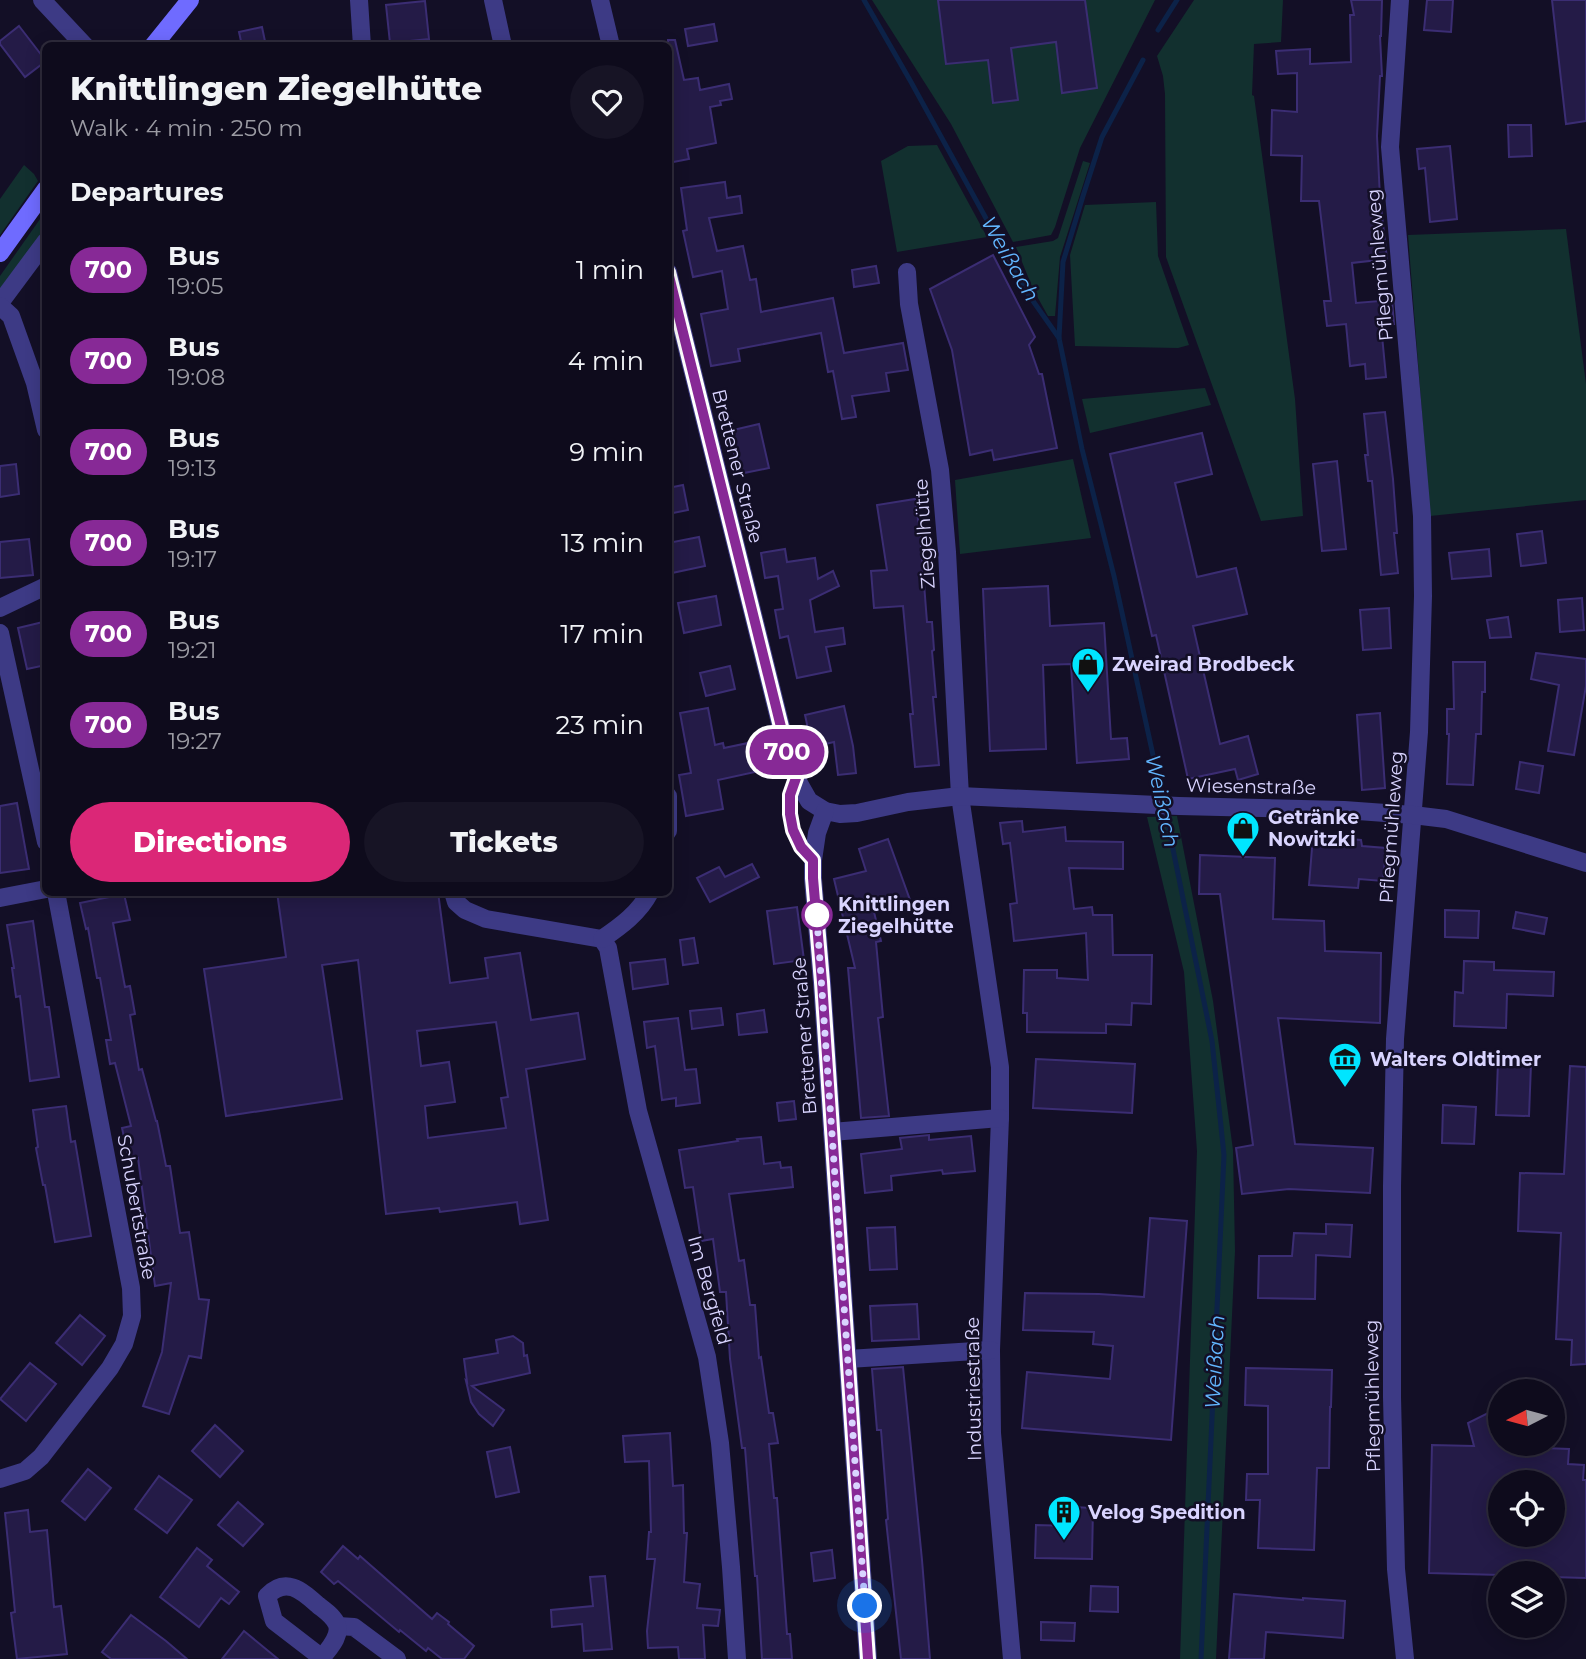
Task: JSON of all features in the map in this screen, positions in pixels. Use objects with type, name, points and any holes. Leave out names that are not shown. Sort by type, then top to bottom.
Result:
[{"type":"main road","points":[[156,42],[190,0]]},
{"type":"main road","points":[[0,253],[42,195]]},
{"type":"street","points":[[42,0],[81,42]]},
{"type":"street","points":[[359,0],[362,42]]},
{"type":"street","points":[[493,0],[502,42]]},
{"type":"street","points":[[600,0],[610,42]]},
{"type":"street","name":"Pflegmühleweg","points":[[1400,0],[1390,148],[1422,516],[1423,596],[1419,732],[1395,1039],[1392,1186],[1392,1397],[1396,1569],[1405,1659]]},
{"type":"street","points":[[42,246],[0,305],[11,316],[35,383],[42,413]]},
{"type":"street","name":"Ziegelhütte","points":[[907,272],[909,304],[940,470],[960,796]]},
{"type":"street","name":"Brettener Straße","points":[[672,299],[787,751],[796,778],[809,801],[825,811],[817,833],[813,878],[868,1659]]},
{"type":"street","points":[[0,608],[42,588]]},
{"type":"street","points":[[0,633],[42,824]]},
{"type":"street","name":"Wiesenstraße","points":[[825,811],[857,813],[908,802],[960,796],[1344,810],[1446,819],[1586,863]]},
{"type":"street","name":"Industriestraße","points":[[960,796],[1000,1067],[991,1350],[992,1433],[1012,1659]]},
{"type":"street","points":[[0,898],[42,890]]},
{"type":"street","name":"Schubertstraße","points":[[0,1479],[25,1471],[41,1457],[110,1368],[124,1344],[132,1316],[131,1288],[57,896]]},
{"type":"street","points":[[454,896],[456,902],[465,910],[486,919],[602,939],[623,925],[644,904],[648,896]]},
{"type":"street","name":"Im Bergfeld","points":[[602,939],[608,948],[638,1111],[707,1357],[720,1443],[737,1659]]},
{"type":"street","points":[[832,1132],[1000,1118]]},
{"type":"street","points":[[848,1359],[991,1350]]},
{"type":"street","points":[[289,1586],[300,1589],[332,1617],[338,1626],[336,1637],[321,1659],[274,1621],[267,1596],[274,1588],[289,1586]]},
{"type":"street","points":[[338,1626],[354,1627],[397,1659]]},
{"type":"green space","points":[[872,0],[1155,0],[1080,148],[1051,235],[1013,242],[951,124]]},
{"type":"green space","points":[[1194,0],[1283,0],[1281,42],[1254,44],[1252,95],[1295,399],[1303,516],[1261,521],[1166,257],[1165,94],[1157,56]]},
{"type":"green space","points":[[937,145],[987,237],[897,252],[881,161],[908,146]]},
{"type":"green space","points":[[1083,161],[1090,163],[1060,257],[1055,316],[1048,316],[1033,289],[1016,247],[1058,238]]},
{"type":"green space","points":[[24,165],[38,181],[0,235],[0,199]]},
{"type":"green space","points":[[1156,202],[1158,256],[1189,345],[1178,348],[1075,346],[1070,255],[1085,205]]},
{"type":"green space","points":[[42,216],[42,235],[0,293],[0,276]]},
{"type":"green space","points":[[1566,229],[1586,384],[1586,500],[1430,516],[1408,235]]},
{"type":"green space","points":[[1205,388],[1211,405],[1090,433],[1082,399]]},
{"type":"green space","points":[[1073,459],[1091,538],[960,554],[955,480]]},
{"type":"green space","points":[[1177,816],[1213,1001],[1233,1150],[1235,1251],[1216,1659],[1180,1659],[1197,1151],[1184,972],[1147,817]]},
{"type":"building","points":[[938,0],[1085,0],[1097,88],[1062,93],[1056,42],[1011,48],[1018,100],[993,103],[988,60],[946,64]]},
{"type":"building","points":[[1351,0],[1382,0],[1382,76],[1377,136],[1387,259],[1352,263],[1356,303],[1392,300],[1394,324],[1381,325],[1386,377],[1366,379],[1365,364],[1350,366],[1346,324],[1327,326],[1324,301],[1331,301],[1319,201],[1301,201],[1302,156],[1271,155],[1272,110],[1297,112],[1297,73],[1278,74],[1276,51],[1310,49],[1310,64],[1351,62],[1350,15],[1354,15]]},
{"type":"building","points":[[1427,0],[1453,0],[1451,32],[1424,30]]},
{"type":"building","points":[[1552,0],[1586,0],[1586,121],[1566,124]]},
{"type":"building","points":[[425,1],[429,39],[390,42],[386,5]]},
{"type":"building","points":[[714,24],[717,41],[688,46],[685,29]]},
{"type":"building","points":[[19,26],[42,56],[42,64],[25,77],[0,41]]},
{"type":"building","points":[[262,27],[265,42],[241,42],[239,32]]},
{"type":"building","points":[[675,40],[684,80],[698,78],[700,90],[729,84],[732,99],[720,101],[721,105],[710,107],[716,143],[687,149],[689,159],[672,162],[672,42],[668,42]]},
{"type":"building","points":[[1508,125],[1531,125],[1532,156],[1509,157]]},
{"type":"building","points":[[1450,146],[1457,219],[1430,222],[1425,168],[1419,169],[1417,149]]},
{"type":"building","points":[[725,182],[727,198],[740,196],[742,213],[709,218],[717,251],[743,246],[750,280],[756,279],[761,312],[833,298],[844,353],[903,343],[908,370],[886,373],[889,391],[852,396],[856,417],[842,419],[833,371],[828,372],[821,333],[738,349],[740,361],[711,366],[701,314],[728,309],[722,271],[693,277],[683,231],[687,230],[681,188]]},
{"type":"building","points":[[993,255],[1035,337],[1029,345],[1039,374],[1042,374],[1057,448],[994,460],[992,450],[970,455],[952,350],[930,289]]},
{"type":"building","points":[[876,266],[879,283],[854,287],[852,270]]},
{"type":"building","points":[[1385,412],[1393,479],[1398,573],[1381,575],[1372,481],[1368,481],[1365,455],[1368,455],[1364,414]]},
{"type":"building","points":[[759,424],[769,468],[739,474],[729,431]]},
{"type":"building","points":[[1202,433],[1212,474],[1175,483],[1197,577],[1236,568],[1247,614],[1193,626],[1220,744],[1248,736],[1258,774],[1238,780],[1235,769],[1188,779],[1156,635],[1152,636],[1110,454]]},
{"type":"building","points":[[1337,461],[1346,549],[1322,551],[1313,464]]},
{"type":"building","points":[[16,464],[19,494],[0,497],[0,466]]},
{"type":"building","points":[[683,485],[688,510],[672,513],[672,487]]},
{"type":"building","points":[[915,499],[922,545],[927,622],[932,622],[936,697],[933,697],[939,765],[915,767],[903,606],[874,608],[871,571],[887,570],[877,505]]},
{"type":"building","points":[[1542,531],[1546,563],[1521,566],[1517,534]]},
{"type":"building","points":[[699,537],[705,566],[672,573],[672,542]]},
{"type":"building","points":[[29,539],[33,575],[0,578],[0,542]]},
{"type":"building","points":[[785,549],[787,562],[815,558],[818,579],[833,571],[839,586],[810,600],[815,632],[843,628],[845,644],[826,647],[831,671],[797,678],[788,636],[780,638],[775,610],[783,609],[778,576],[765,578],[761,553]]},
{"type":"building","points":[[1489,549],[1491,576],[1452,579],[1449,553]]},
{"type":"building","points":[[1048,586],[1050,626],[1104,623],[1111,739],[1127,738],[1129,759],[1077,763],[1071,664],[1043,665],[1046,749],[990,751],[983,589]]},
{"type":"building","points":[[716,596],[721,625],[684,633],[678,603]]},
{"type":"building","points":[[1582,598],[1584,630],[1560,632],[1558,600]]},
{"type":"building","points":[[1389,608],[1391,648],[1363,650],[1360,610]]},
{"type":"building","points":[[1508,617],[1511,637],[1490,638],[1487,620]]},
{"type":"building","points":[[42,622],[42,666],[27,669],[18,628]]},
{"type":"building","points":[[1536,653],[1586,659],[1586,686],[1574,755],[1548,751],[1559,685],[1531,679]]},
{"type":"building","points":[[1453,662],[1485,662],[1481,734],[1476,734],[1473,785],[1447,784],[1447,709],[1454,709]]},
{"type":"building","points":[[730,666],[735,689],[706,696],[700,673]]},
{"type":"building","points":[[844,706],[856,773],[838,775],[834,742],[812,747],[805,715]]},
{"type":"building","points":[[708,708],[715,745],[723,743],[724,748],[767,739],[773,768],[718,780],[723,809],[686,816],[679,775],[691,773],[680,713]]},
{"type":"building","points":[[1380,713],[1385,788],[1362,790],[1357,715]]},
{"type":"building","points":[[1520,762],[1543,766],[1539,793],[1516,789]]},
{"type":"building","points":[[17,803],[29,869],[0,873],[0,806]]},
{"type":"building","points":[[1022,821],[1023,832],[1065,827],[1066,841],[1123,842],[1123,869],[1069,868],[1074,909],[1092,907],[1093,915],[1112,915],[1113,955],[1152,955],[1151,1004],[1132,1003],[1131,1025],[1106,1024],[1106,1033],[1027,1032],[1027,1013],[1023,1013],[1024,970],[1057,970],[1057,978],[1088,980],[1086,933],[1014,941],[1010,904],[1017,903],[1010,843],[1003,844],[1000,823]]},
{"type":"building","points":[[1313,836],[1361,840],[1362,846],[1386,848],[1383,881],[1359,879],[1358,888],[1309,885]]},
{"type":"building","points":[[888,839],[910,900],[874,912],[881,941],[876,942],[883,1017],[878,1018],[889,1116],[861,1118],[848,968],[855,968],[834,879],[866,871],[859,849]]},
{"type":"building","points":[[1200,855],[1275,858],[1273,919],[1324,921],[1325,951],[1381,953],[1380,1023],[1278,1018],[1295,1144],[1373,1148],[1370,1193],[1289,1189],[1242,1194],[1236,1148],[1253,1145],[1220,894],[1199,894]]},
{"type":"building","points":[[752,864],[759,877],[710,902],[697,878],[719,867],[725,877]]},
{"type":"building","points":[[124,896],[130,920],[113,923],[125,987],[130,986],[135,1014],[130,1015],[139,1070],[142,1069],[157,1121],[166,1166],[170,1166],[180,1233],[189,1232],[199,1299],[209,1300],[201,1358],[189,1356],[169,1414],[143,1406],[162,1352],[171,1283],[155,1286],[138,1158],[129,1160],[122,1128],[131,1126],[115,1063],[110,1064],[106,1040],[111,1040],[100,978],[97,978],[88,928],[86,929],[80,903]]},
{"type":"building","points":[[278,896],[439,896],[450,983],[488,978],[485,958],[520,953],[531,1020],[578,1013],[585,1059],[526,1069],[548,1220],[520,1224],[517,1202],[440,1212],[439,1208],[386,1214],[358,960],[322,965],[342,1099],[226,1116],[204,969],[286,957]],"holes":[[[496,1022],[508,1097],[501,1098],[506,1128],[428,1138],[425,1106],[455,1102],[449,1062],[421,1066],[417,1031]]]},
{"type":"building","points":[[797,907],[804,960],[774,964],[767,911]]},
{"type":"building","points":[[1445,910],[1479,911],[1478,938],[1445,937]]},
{"type":"building","points":[[1516,912],[1547,918],[1544,934],[1513,928]]},
{"type":"building","points":[[33,921],[45,1007],[49,1007],[59,1077],[30,1081],[20,996],[16,997],[7,925]]},
{"type":"building","points":[[694,938],[698,963],[683,965],[680,940]]},
{"type":"building","points":[[665,959],[668,984],[633,989],[630,963]]},
{"type":"building","points":[[1464,961],[1494,962],[1494,970],[1554,972],[1553,996],[1507,994],[1506,1028],[1454,1026],[1455,992],[1463,993]]},
{"type":"building","points":[[721,1008],[723,1025],[692,1029],[690,1011]]},
{"type":"building","points":[[764,1010],[767,1032],[739,1035],[737,1014]]},
{"type":"building","points":[[678,1018],[685,1070],[696,1069],[700,1103],[676,1106],[676,1098],[662,1100],[655,1046],[647,1048],[644,1022]]},
{"type":"building","points":[[1036,1059],[1135,1064],[1132,1113],[1033,1108]]},
{"type":"building","points":[[1498,1062],[1531,1064],[1529,1116],[1496,1115]]},
{"type":"building","points":[[1570,1066],[1586,1067],[1586,1364],[1571,1365],[1572,1340],[1556,1339],[1561,1233],[1518,1231],[1520,1173],[1564,1174]]},
{"type":"building","points":[[794,1101],[796,1119],[779,1121],[777,1103]]},
{"type":"building","points":[[1443,1105],[1476,1107],[1474,1144],[1442,1143]]},
{"type":"building","points":[[66,1106],[71,1142],[75,1141],[91,1236],[55,1242],[36,1148],[33,1110]]},
{"type":"building","points":[[929,1135],[929,1140],[971,1136],[975,1171],[943,1174],[942,1170],[891,1176],[892,1190],[865,1193],[861,1154],[902,1149],[900,1138]]},
{"type":"building","points":[[761,1137],[764,1164],[780,1162],[781,1168],[791,1167],[793,1187],[729,1194],[739,1261],[744,1260],[750,1305],[755,1305],[759,1358],[761,1357],[769,1413],[773,1413],[778,1443],[769,1444],[774,1498],[777,1498],[787,1634],[790,1634],[792,1659],[762,1659],[745,1448],[742,1448],[730,1359],[726,1292],[720,1292],[713,1239],[701,1241],[693,1187],[685,1188],[679,1150]]},
{"type":"building","points":[[1150,1218],[1187,1221],[1171,1440],[1022,1428],[1027,1372],[1110,1379],[1113,1346],[1093,1344],[1094,1332],[1023,1330],[1025,1293],[1144,1297]]},
{"type":"building","points":[[1326,1224],[1352,1225],[1350,1257],[1316,1255],[1315,1299],[1258,1298],[1259,1256],[1292,1256],[1294,1233],[1326,1234]]},
{"type":"building","points":[[895,1227],[897,1269],[870,1270],[867,1228]]},
{"type":"building","points":[[917,1304],[919,1339],[872,1341],[870,1306]]},
{"type":"building","points":[[80,1315],[105,1336],[82,1365],[56,1343]]},
{"type":"building","points":[[513,1336],[523,1343],[530,1373],[472,1386],[504,1410],[493,1426],[479,1414],[471,1402],[464,1359],[498,1353],[496,1340]]},
{"type":"building","points":[[30,1363],[56,1384],[26,1421],[0,1399]]},
{"type":"building","points":[[903,1367],[930,1659],[901,1659],[886,1520],[881,1430],[877,1430],[872,1369]]},
{"type":"building","points":[[1246,1368],[1332,1370],[1329,1468],[1317,1468],[1314,1550],[1258,1548],[1260,1500],[1246,1500],[1247,1474],[1268,1474],[1268,1406],[1245,1405]]},
{"type":"building","points":[[1488,1413],[1488,1456],[1565,1456],[1565,1449],[1569,1449],[1568,1464],[1584,1465],[1586,1578],[1565,1577],[1565,1561],[1488,1561],[1488,1575],[1429,1573],[1432,1445],[1474,1446],[1468,1423]]},
{"type":"building","points":[[215,1425],[243,1451],[220,1477],[192,1451]]},
{"type":"building","points":[[670,1433],[673,1486],[683,1485],[684,1533],[687,1533],[684,1582],[700,1584],[697,1608],[720,1610],[718,1626],[703,1625],[705,1659],[679,1659],[678,1647],[648,1648],[647,1631],[655,1559],[647,1559],[651,1532],[649,1461],[625,1462],[623,1436]]},
{"type":"building","points":[[510,1447],[519,1492],[496,1497],[487,1452]]},
{"type":"building","points":[[88,1469],[111,1488],[85,1520],[62,1501]]},
{"type":"building","points":[[159,1476],[192,1500],[167,1533],[135,1509]]},
{"type":"building","points":[[238,1502],[263,1524],[243,1546],[218,1525]]},
{"type":"building","name":"Velog Spedition","points":[[1072,1507],[1093,1508],[1092,1559],[1035,1558],[1036,1525],[1071,1526]]},
{"type":"building","points":[[28,1510],[30,1532],[47,1530],[54,1607],[61,1606],[67,1654],[17,1659],[11,1613],[15,1612],[5,1513]]},
{"type":"building","points":[[343,1546],[358,1559],[360,1556],[432,1619],[437,1613],[449,1622],[448,1624],[474,1646],[464,1659],[442,1659],[428,1648],[426,1651],[338,1581],[334,1584],[321,1572]]},
{"type":"building","points":[[197,1548],[212,1560],[207,1566],[239,1592],[229,1604],[221,1598],[199,1627],[160,1597]]},
{"type":"building","points":[[832,1550],[835,1578],[814,1581],[811,1553]]},
{"type":"building","points":[[605,1576],[612,1649],[584,1651],[582,1624],[552,1627],[551,1610],[593,1606],[590,1577]]},
{"type":"building","points":[[1091,1586],[1118,1587],[1118,1612],[1090,1611]]},
{"type":"building","points":[[1234,1594],[1345,1601],[1343,1638],[1266,1632],[1264,1659],[1229,1659]]},
{"type":"building","points":[[131,1615],[187,1659],[111,1659],[102,1652]]},
{"type":"building","points":[[1041,1622],[1075,1623],[1074,1641],[1041,1640]]},
{"type":"building","points":[[244,1631],[278,1659],[222,1659]]},
{"type":"waterway","name":"Weißach","points":[[864,0],[1026,291],[1059,338],[1163,801]]},
{"type":"waterway","points":[[1158,30],[1177,0]]},
{"type":"waterway","points":[[1059,338],[1063,262],[1102,137],[1143,60]]},
{"type":"waterway","name":"Weißach","points":[[1165,810],[1212,1041],[1224,1155],[1201,1659]]},
{"type":"bus line","name":"700","points":[[672,288],[796,778],[790,795],[793,830],[801,847],[813,860],[868,1659]]},
{"type":"place","name":"Zweirad Brodbeck","points":[[1088,694]]},
{"type":"place","name":"Getränke Nowitzki","points":[[1243,858]]},
{"type":"place","name":"Knittlingen Ziegelhütte","points":[[817,915]]},
{"type":"place","name":"Walters Oldtimer","points":[[1345,1089]]},
{"type":"place","name":"Velog Spedition","points":[[1064,1542]]},
{"type":"route","points":[[817,915],[816,905],[865,1606]]}]
